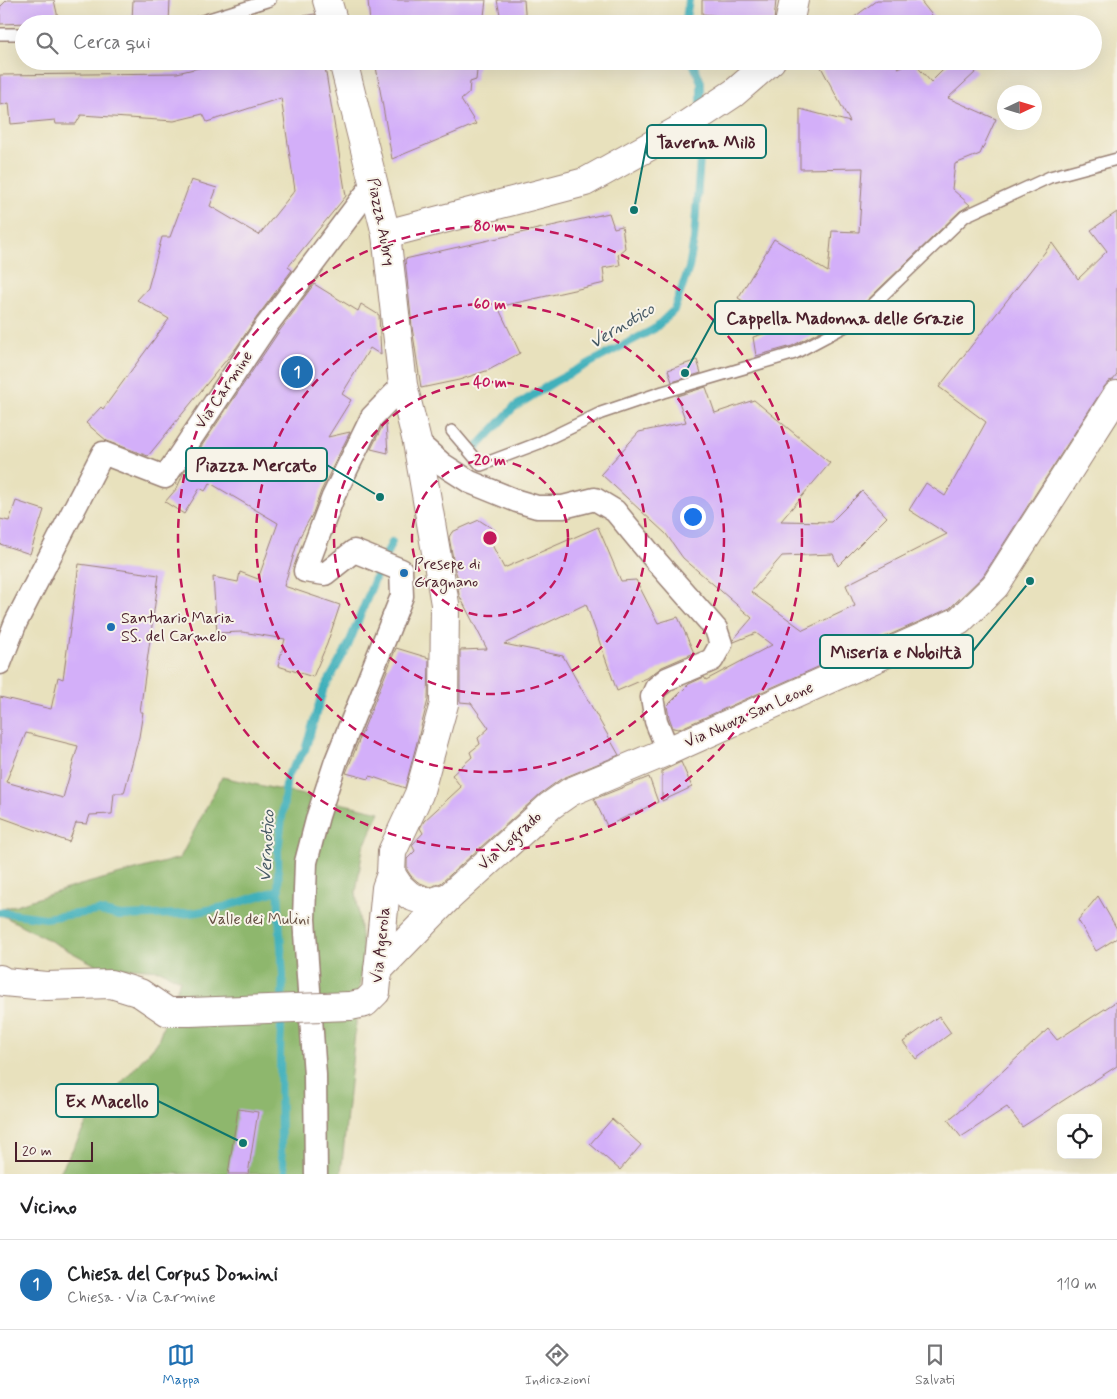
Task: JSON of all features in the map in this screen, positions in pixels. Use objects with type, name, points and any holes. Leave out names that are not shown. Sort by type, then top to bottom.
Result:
[{"type":"street","points":[[327,0],[331,15]]},
{"type":"street","points":[[791,15],[794,0]]},
{"type":"street","name":"Piazza Aubry","points":[[345,70],[386,234],[403,385],[418,442]]},
{"type":"street","points":[[386,234],[585,182],[677,131],[734,94],[761,70]]},
{"type":"street","name":"Via Carmine","points":[[0,663],[16,622],[103,453],[165,477],[267,325],[374,183]]},
{"type":"street","points":[[316,1174],[315,1075],[304,919],[306,862],[318,816],[336,761],[402,596],[401,570],[354,551],[325,574],[305,571],[333,497],[372,417],[403,385]]},
{"type":"street","name":"Via Nuova San Leone","points":[[418,442],[442,464],[470,482],[530,505],[536,507],[563,507],[595,499],[615,511],[657,562],[716,628],[721,644],[712,660],[667,679],[656,688],[652,697],[656,721],[668,751],[959,622],[995,586],[1117,395]]},
{"type":"street","name":"Via Agerola","points":[[0,979],[4,982],[46,986],[110,984],[140,993],[168,1012],[350,1006],[365,1003],[376,992],[386,888],[391,874],[392,852],[419,794],[444,704],[445,604],[418,442]]},
{"type":"street","name":"Via Logrado","points":[[378,970],[449,897],[550,806],[570,792],[668,751]]},
{"type":"street","points":[[391,874],[399,886],[410,896],[429,904],[449,897]]},
{"type":"lane","points":[[222,15],[270,0]]},
{"type":"lane","points":[[0,34],[15,34]]},
{"type":"lane","points":[[452,432],[482,465],[539,442],[602,413],[663,392],[795,353],[857,320],[965,216],[1050,177],[1117,159]]},
{"type":"green space","name":"Valle dei Mulini","points":[[222,777],[380,812],[363,848],[356,892],[363,952],[341,1174],[59,1174],[89,1119],[157,1043],[180,980],[160,970],[133,968],[105,970],[0,914],[0,910],[73,887],[180,858]]},
{"type":"building","points":[[7,0],[54,0],[57,15],[15,15],[15,23],[0,24],[0,7]]},
{"type":"building","points":[[133,0],[170,0],[169,15],[132,15]]},
{"type":"building","points":[[368,0],[486,0],[484,15],[369,15]]},
{"type":"building","points":[[497,0],[524,0],[525,15],[500,15]]},
{"type":"building","points":[[702,0],[776,0],[775,15],[702,14]]},
{"type":"building","points":[[877,0],[920,0],[932,15],[857,15]]},
{"type":"building","points":[[190,70],[325,70],[346,196],[288,267],[292,270],[236,348],[148,456],[107,441],[86,423],[101,407],[103,409],[169,319],[137,300],[148,288],[162,237],[170,237],[191,180],[217,188],[210,206],[259,235],[295,190],[281,98],[207,122],[203,114],[174,121],[81,115],[76,124],[56,124],[55,120],[11,124],[9,103],[0,105],[0,75],[177,73]]},
{"type":"building","points":[[377,70],[477,70],[476,80],[470,82],[469,93],[461,100],[476,124],[392,159]]},
{"type":"building","points":[[823,70],[920,70],[931,82],[943,70],[976,70],[948,98],[996,119],[980,154],[955,164],[952,189],[970,205],[960,211],[853,314],[792,346],[756,356],[753,337],[786,327],[738,298],[774,239],[828,272],[832,231],[859,232],[863,168],[800,169],[800,109],[850,122]]},
{"type":"building","points":[[1117,212],[1117,375],[1104,387],[983,576],[950,608],[679,729],[673,728],[667,706],[689,684],[704,677],[706,680],[772,645],[756,633],[734,642],[733,640],[752,618],[683,558],[666,534],[601,474],[639,432],[686,422],[677,396],[706,387],[715,413],[754,400],[830,463],[781,521],[831,522],[862,491],[887,517],[838,566],[833,554],[782,556],[751,592],[803,630],[855,606],[846,585],[947,534],[909,510],[926,483],[945,496],[986,422],[939,387],[1052,243],[1078,279],[1107,251],[1091,230]]},
{"type":"building","points":[[609,213],[614,228],[622,226],[625,248],[618,254],[620,265],[603,268],[605,283],[498,307],[520,353],[489,370],[459,380],[421,388],[405,259]]},
{"type":"building","points":[[314,284],[358,311],[361,304],[379,315],[381,355],[370,348],[342,394],[351,400],[328,437],[350,432],[321,491],[313,513],[299,538],[284,586],[340,605],[327,644],[313,677],[278,666],[285,639],[242,632],[217,633],[213,577],[238,582],[240,572],[258,579],[278,523],[210,483],[205,491],[200,488],[184,514],[165,502],[177,488],[184,472],[278,333]]},
{"type":"building","points":[[697,360],[701,373],[672,382],[668,370]]},
{"type":"building","points":[[386,424],[388,453],[371,449],[383,425]]},
{"type":"building","points":[[16,501],[44,510],[30,554],[0,544],[0,519],[9,521]]},
{"type":"building","points":[[479,520],[496,531],[490,541],[504,568],[598,527],[621,581],[636,580],[658,623],[678,617],[694,653],[662,667],[647,678],[617,691],[586,604],[504,644],[563,656],[619,755],[561,779],[540,794],[441,883],[430,887],[418,882],[407,870],[407,859],[415,851],[412,845],[423,833],[420,828],[424,821],[461,787],[452,775],[472,757],[470,752],[480,744],[478,738],[489,728],[471,703],[460,702],[460,650],[487,649],[459,595],[458,588],[461,587],[455,570],[449,537],[452,532]]},
{"type":"building","points":[[79,564],[159,575],[140,712],[143,712],[139,737],[124,793],[114,793],[112,814],[90,815],[87,824],[76,823],[69,842],[0,817],[0,697],[51,709],[58,677],[63,679]],"holes":[[[26,733],[78,746],[63,798],[6,782]]]},
{"type":"building","points":[[396,648],[429,658],[428,700],[405,788],[370,776],[369,779],[346,773]]},
{"type":"building","points":[[681,762],[692,787],[662,801],[662,771]]},
{"type":"building","points":[[649,777],[658,802],[607,826],[594,799]]},
{"type":"building","points":[[1098,896],[1117,929],[1117,938],[1096,951],[1078,920]]},
{"type":"building","points":[[1117,1001],[1117,1066],[1022,1127],[1007,1107],[961,1137],[948,1120],[1048,1029],[1057,1040]]},
{"type":"building","points":[[939,1016],[951,1033],[916,1059],[903,1042]]},
{"type":"building","points":[[238,1109],[258,1112],[248,1174],[228,1174]]},
{"type":"building","points":[[612,1119],[641,1145],[620,1170],[590,1144]]},
{"type":"waterway","name":"Vernotico","points":[[686,15],[689,0]]},
{"type":"waterway","name":"Vernotico","points":[[696,70],[701,82],[701,107]]},
{"type":"waterway","name":"Vernotico","points":[[478,446],[513,408],[554,382],[654,329],[674,310],[689,268],[694,239],[700,159],[700,124]]},
{"type":"waterway","name":"Vernotico","points":[[286,1174],[281,1152],[280,1053],[283,976],[279,917],[278,851],[287,776],[305,750],[323,691],[348,646],[392,542]]},
{"type":"waterway","points":[[0,912],[45,918],[99,911],[120,916],[181,914],[224,907],[279,890]]},
{"type":"place","name":"Taverna Milò","points":[[634,210]]},
{"type":"place","name":"Chiesa del Corpus Domini","points":[[297,372]]},
{"type":"place","name":"Cappella Madonna delle Grazie","points":[[685,373]]},
{"type":"place","name":"Piazza Mercato","points":[[380,497]]},
{"type":"place","name":"Presepe di Gragnano","points":[[404,573]]},
{"type":"place","name":"Miseria e Nobiltà","points":[[1030,581]]},
{"type":"place","name":"Santuario Maria SS. del Carmelo","points":[[111,627]]},
{"type":"place","name":"Ex Macello","points":[[243,1143]]}]
